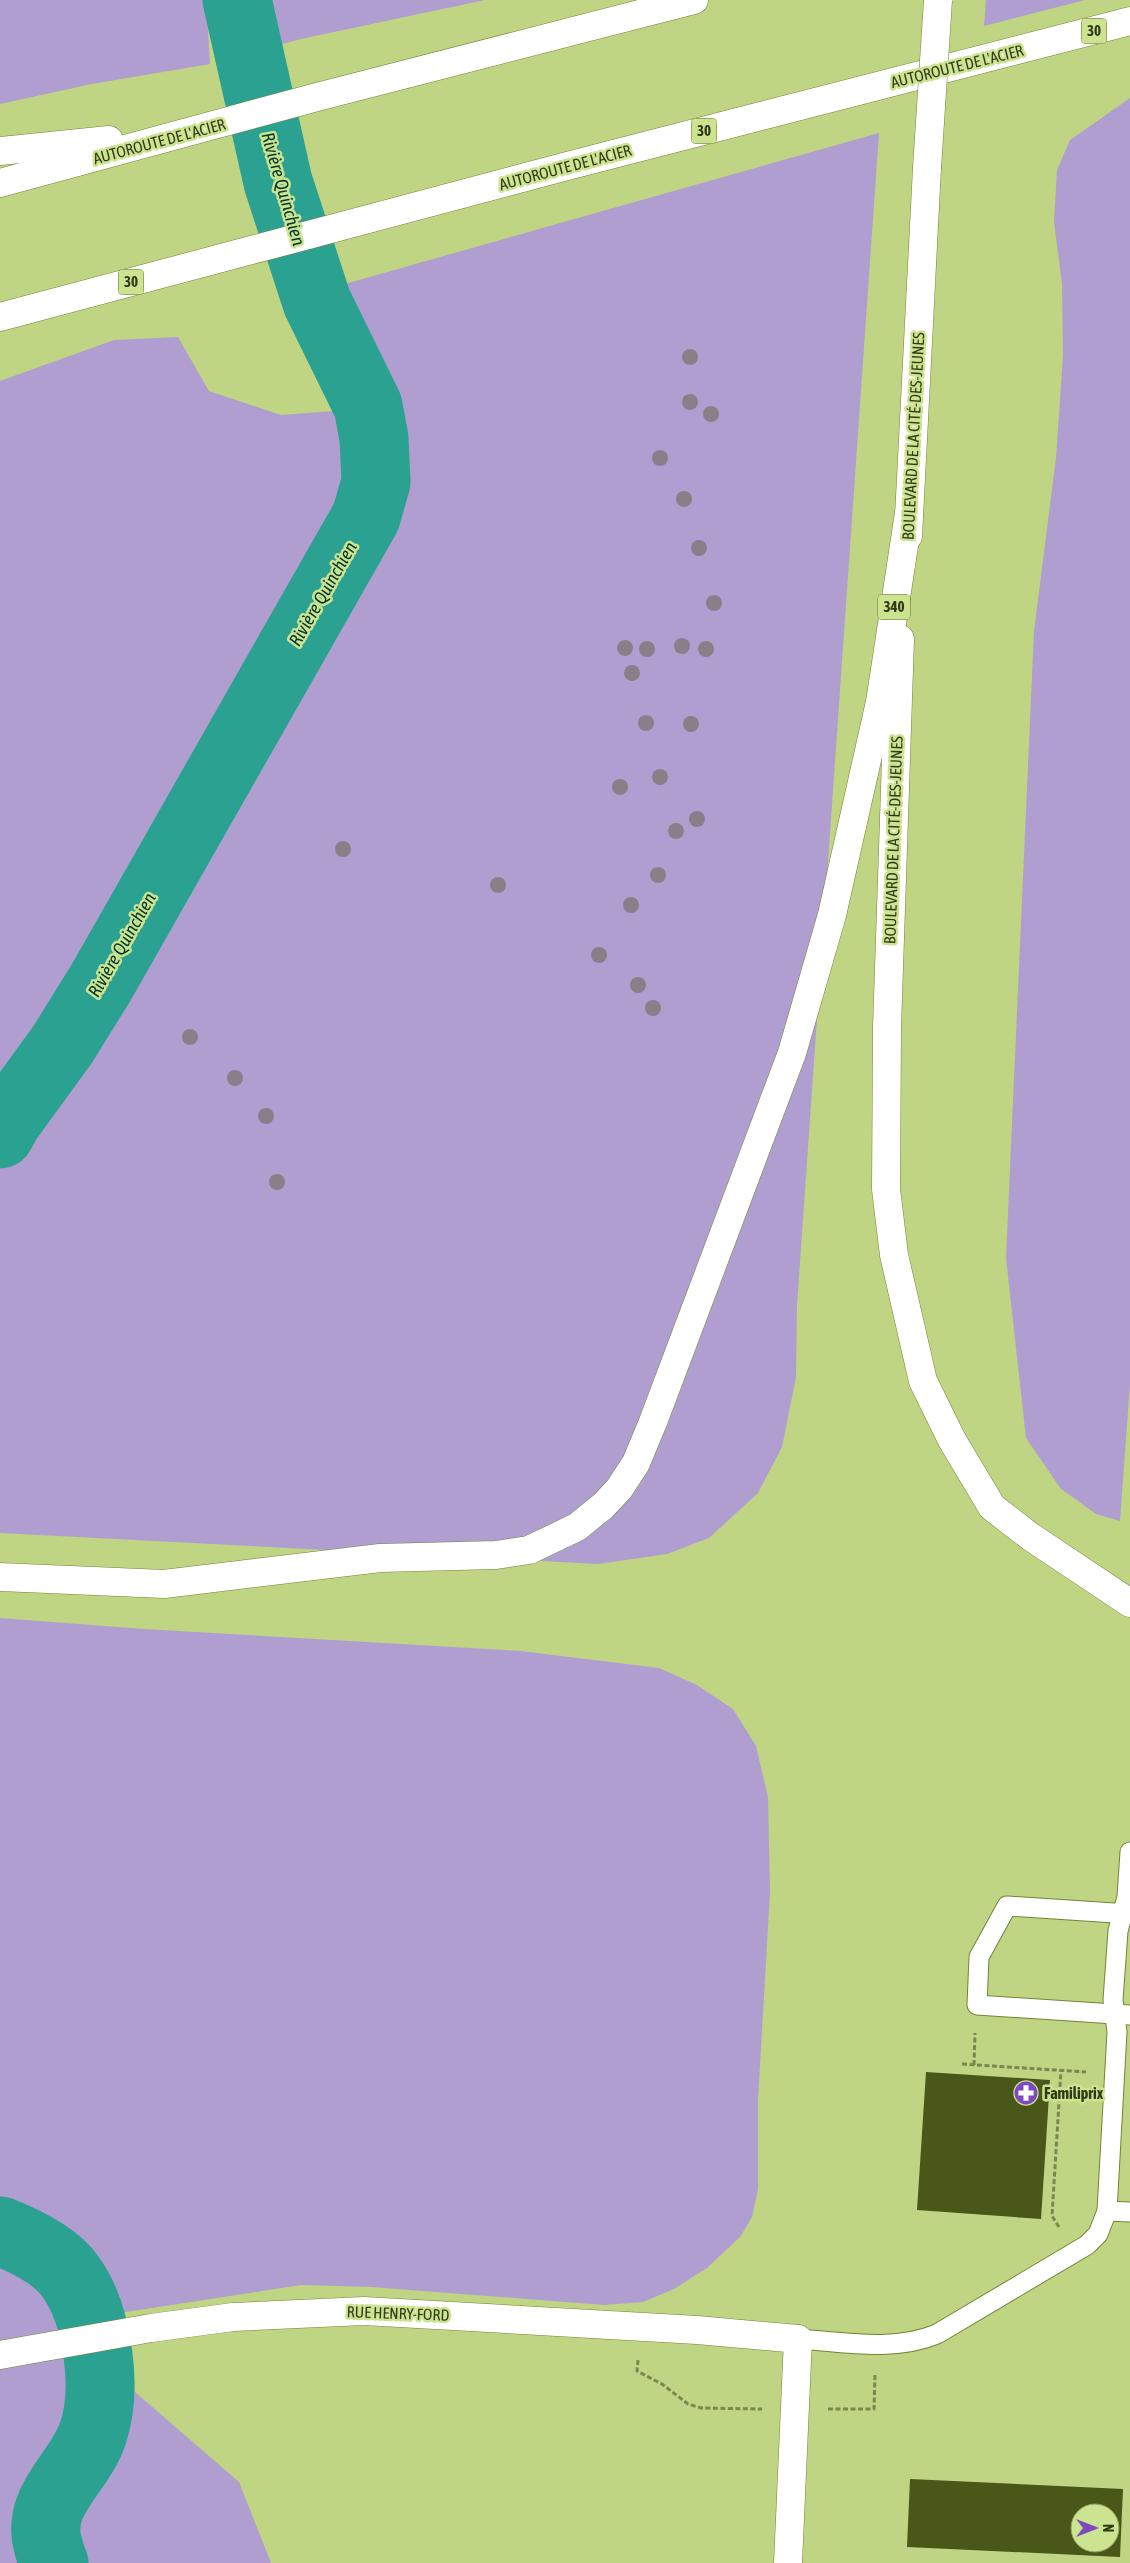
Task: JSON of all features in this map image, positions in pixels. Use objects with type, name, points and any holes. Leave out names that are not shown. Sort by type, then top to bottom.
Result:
[{"type":"main road","name":"AUTOROUTE DE L'ACIER","points":[[0,183],[227,123],[317,97],[694,0]]},
{"type":"main road","name":"BOULEVARD DE LA CITÉ-DES-JEUNES","points":[[938,0],[927,168],[909,513],[899,652],[886,1028],[886,1190],[894,1255],[923,1381],[952,1440],[992,1507],[1031,1537],[1126,1598]]},
{"type":"main road","name":"AUTOROUTE DE L'ACIER","points":[[0,317],[1130,21]]},
{"type":"main road","points":[[0,151],[197,130]]},
{"type":"main road","name":"340","points":[[0,1577],[164,1584],[380,1558],[496,1555],[530,1550],[576,1527],[619,1489],[636,1462],[653,1422],[792,1053],[832,915],[880,702],[909,513]]},
{"type":"main road","name":"RUE HENRY-FORD","points":[[0,2355],[151,2328],[273,2314],[364,2311],[492,2317],[798,2339]]},
{"type":"main road","points":[[788,2563],[798,2339]]},
{"type":"lane","points":[[1122,2014],[1113,2000],[1118,1931],[1126,1914],[1130,1852]]},
{"type":"lane","points":[[1122,2014],[977,2005],[979,1957],[1007,1906],[1126,1914]]},
{"type":"lane","points":[[798,2339],[898,2344],[918,2342],[937,2334],[1087,2245],[1098,2234],[1107,2211],[1116,2032],[1122,2014]]},
{"type":"lane","points":[[1107,2211],[1130,2212]]},
{"type":"path","points":[[962,2064],[1095,2072]]},
{"type":"path","points":[[1052,2216],[1061,2070]]},
{"type":"path","points":[[1049,2093],[1060,2093]]},
{"type":"path","points":[[637,2371],[662,2384],[688,2404],[701,2408],[734,2408]]},
{"type":"path","points":[[828,2409],[874,2409],[874,2379]]},
{"type":"shaded area","points":[[0,0],[206,0],[210,64],[92,84],[0,104]]},
{"type":"shaded area","points":[[255,0],[485,0],[271,47],[261,29]]},
{"type":"shaded area","points":[[986,0],[1085,0],[984,26]]},
{"type":"shaded area","points":[[1130,98],[1130,1384],[1120,1521],[1096,1514],[1061,1489],[1026,1438],[1006,1258],[1034,631],[1056,458],[1063,355],[1062,284],[1054,222],[1057,170],[1070,140]]},
{"type":"shaded area","points":[[879,133],[797,1305],[796,1377],[782,1447],[758,1493],[709,1538],[667,1554],[598,1564],[0,1533],[0,381],[114,340],[178,337],[209,391],[281,415],[388,407],[357,338],[327,289]]},
{"type":"shaded area","points":[[0,1618],[144,1629],[521,1651],[659,1668],[697,1685],[733,1709],[756,1746],[768,1797],[770,1892],[758,2100],[758,2189],[752,2217],[740,2237],[707,2268],[674,2289],[643,2302],[604,2305],[371,2287],[301,2285],[113,2314],[135,2392],[239,2482],[271,2563],[0,2563]]},
{"type":"building","points":[[926,2072],[1050,2080],[1041,2219],[917,2210]]},
{"type":"building","points":[[910,2479],[1123,2489],[1120,2557],[907,2547]]},
{"type":"waterway","name":"Rivière Quinchien","points":[[0,1134],[7,1121],[63,1044],[102,981],[366,517],[376,482],[374,438],[368,406],[317,302],[278,182],[237,0]]},
{"type":"waterway","name":"Rivière Quinchien","points":[[0,2231],[28,2244],[64,2268],[80,2292],[88,2310],[98,2352],[100,2395],[93,2433],[79,2461],[53,2500],[48,2514],[46,2529],[48,2545],[54,2563]]},
{"type":"place","name":"Familiprix","points":[[1026,2093]]}]
